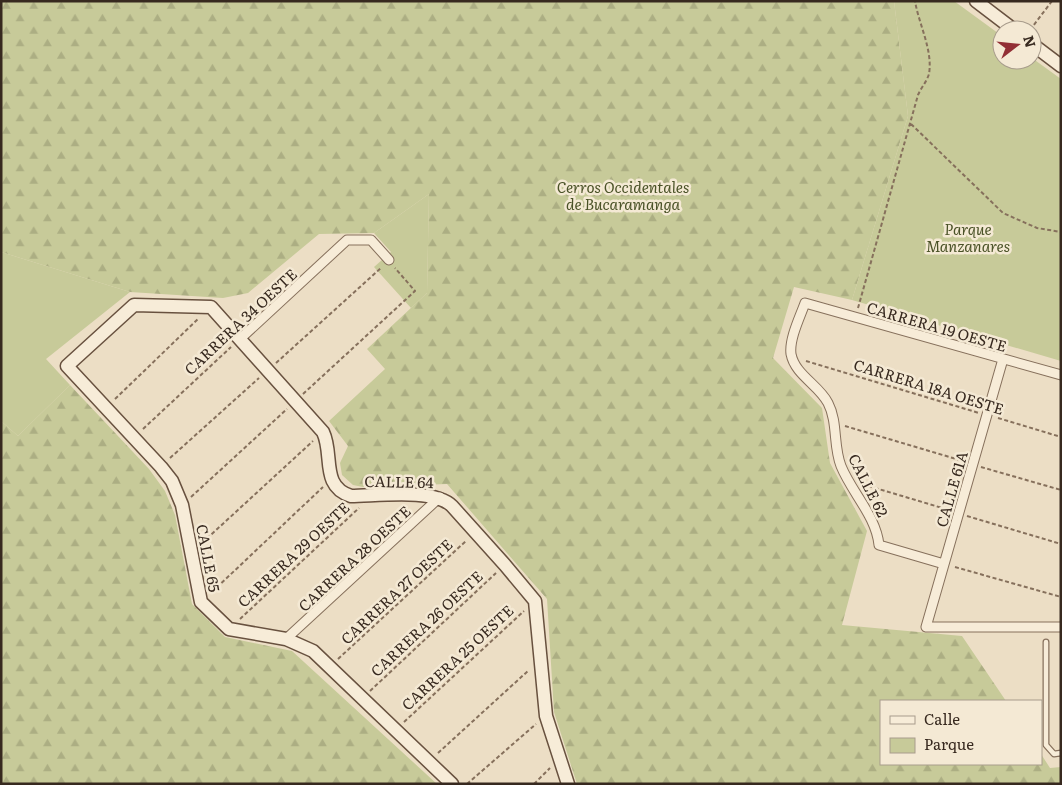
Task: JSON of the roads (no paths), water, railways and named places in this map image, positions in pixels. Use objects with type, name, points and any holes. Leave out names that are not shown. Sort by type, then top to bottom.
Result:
[{"type":"street","points":[[976,1],[1001,20]]},
{"type":"street","points":[[1042,52],[1061,66]]},
{"type":"street","name":"CARRERA 34 OESTE","points":[[240,339],[347,240],[371,240],[389,260]]},
{"type":"street","name":"CARRERA 19 OESTE","points":[[792,357],[790,349],[805,303],[1061,376]]},
{"type":"street","name":"CALLE 65","points":[[240,339],[211,307],[134,305],[67,366],[172,481],[182,505],[201,602],[230,629],[286,639]]},
{"type":"street","name":"CALLE 64","points":[[240,339],[323,432],[328,446],[331,480],[337,489],[343,494],[351,496],[440,497],[452,506],[476,532],[534,601],[546,716],[568,784]]},
{"type":"street","name":"CALLE 62","points":[[792,357],[796,366],[828,402],[834,423],[841,466],[874,526],[879,545],[944,564]]},
{"type":"street","name":"CALLE 61A","points":[[1003,359],[926,627],[1061,627]]},
{"type":"street","name":"CARRERA 28 OESTE","points":[[286,639],[440,497]]},
{"type":"street","points":[[286,639],[313,651],[452,784]]},
{"type":"lane","points":[[1046,642],[1046,745],[1054,754],[1061,753]]},
{"type":"park label","name":"Cerros Occidentales de Bucaramanga","points":[[623,194]]},
{"type":"park label","name":"Parque Manzanares","points":[[968,236]]}]
